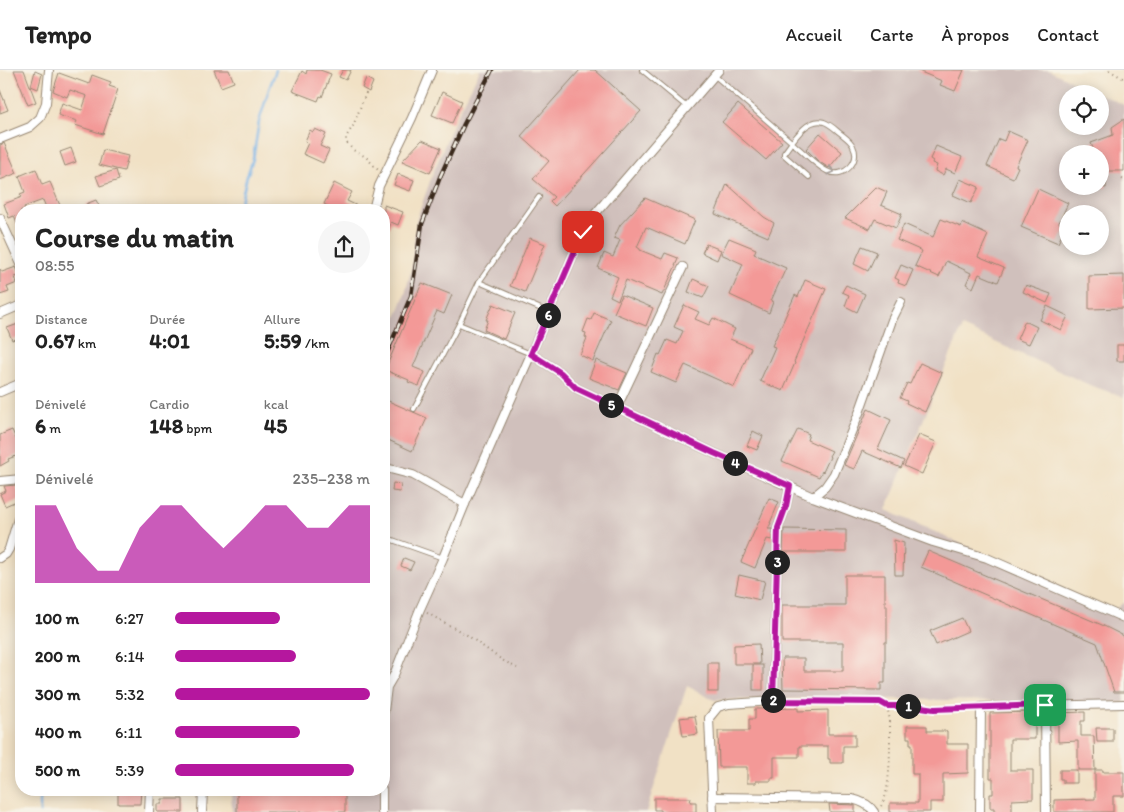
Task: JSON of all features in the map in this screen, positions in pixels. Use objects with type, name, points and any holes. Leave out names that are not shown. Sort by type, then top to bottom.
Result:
[{"type":"street","points":[[0,139],[30,127],[40,118],[46,103],[49,70]]},
{"type":"street","points":[[374,204],[379,186],[412,118],[432,70]]},
{"type":"street","points":[[390,681],[583,232],[595,214],[717,73]]},
{"type":"street","points":[[0,218],[15,251]]},
{"type":"street","points":[[617,408],[683,267]]},
{"type":"street","points":[[813,497],[825,487],[834,474],[900,302]]},
{"type":"street","points":[[0,314],[15,308]]},
{"type":"street","points":[[531,354],[561,373],[576,388],[729,460],[813,497],[932,542],[987,558],[1124,617]]},
{"type":"street","points":[[0,392],[15,386]]},
{"type":"street","points":[[390,470],[413,475],[465,504]]},
{"type":"street","points":[[0,481],[15,480]]},
{"type":"street","points":[[713,812],[709,718],[718,707],[729,704],[773,701],[778,528],[786,506],[790,486]]},
{"type":"street","points":[[0,558],[9,549],[15,529]]},
{"type":"street","points":[[980,812],[981,707],[1124,704]]},
{"type":"street","points":[[1045,705],[1046,812]]},
{"type":"street","points":[[149,812],[150,796]]},
{"type":"street","points":[[202,812],[203,796]]},
{"type":"street","points":[[382,796],[382,812]]},
{"type":"street","points":[[712,797],[852,799],[859,800],[877,809]]},
{"type":"lane","points":[[642,70],[688,108]]},
{"type":"lane","points":[[717,73],[792,142],[830,173],[845,172],[851,167],[855,153],[853,146],[832,126],[825,122],[810,124],[792,142],[784,153],[808,177]]},
{"type":"lane","points":[[414,409],[479,282],[539,197]]},
{"type":"lane","points":[[479,282],[549,312]]},
{"type":"lane","points":[[459,324],[531,354]]},
{"type":"lane","points":[[390,539],[443,558]]},
{"type":"path","points":[[1109,70],[1124,79]]},
{"type":"path","points":[[366,93],[353,126],[346,137],[346,142],[353,150],[366,157],[384,177]]},
{"type":"path","points":[[420,609],[467,635],[502,660],[517,668]]},
{"type":"path","points":[[773,701],[880,702],[887,706],[915,706],[934,709],[981,707]]},
{"type":"path","points":[[877,809],[884,802],[889,765],[890,723],[887,706]]},
{"type":"shaded area","points":[[480,70],[1048,70],[1081,85],[1059,85],[1059,135],[1109,135],[1109,98],[1124,105],[1124,397],[1092,386],[962,327],[886,510],[1113,612],[1124,602],[1124,703],[836,698],[714,700],[687,686],[646,812],[232,812],[231,796],[390,796],[390,334],[405,294],[412,267],[416,221],[455,120]]},
{"type":"building","points":[[14,70],[24,70],[36,102],[28,105]]},
{"type":"building","points":[[214,70],[229,70],[234,82],[221,87]]},
{"type":"building","points":[[307,70],[320,70],[331,74],[322,97],[320,96],[318,101],[292,91],[302,71],[306,74]]},
{"type":"building","points":[[343,70],[351,70],[346,80],[339,77]]},
{"type":"building","points":[[580,70],[595,70],[641,111],[555,206],[550,201],[554,197],[533,179],[549,161],[521,136]]},
{"type":"building","points":[[916,70],[964,70],[955,91],[940,85],[942,81]]},
{"type":"building","points":[[35,71],[42,74],[38,89],[31,86]]},
{"type":"building","points":[[59,73],[89,84],[92,75],[111,82],[109,86],[118,89],[103,134],[75,125],[77,121],[58,115],[62,103],[82,110],[87,96],[70,90],[67,97],[53,91]]},
{"type":"building","points":[[366,78],[373,82],[369,92],[362,88]]},
{"type":"building","points":[[0,90],[8,110],[0,113]]},
{"type":"building","points":[[442,92],[462,101],[452,123],[432,115]]},
{"type":"building","points":[[738,104],[782,142],[766,160],[722,122]]},
{"type":"building","points":[[1124,119],[1124,171],[1109,171],[1109,145],[1092,145],[1091,143],[1113,135],[1112,127]]},
{"type":"building","points":[[315,129],[326,134],[320,146],[329,150],[323,163],[303,154],[308,143],[305,141],[310,130],[313,132]]},
{"type":"building","points":[[1008,131],[1028,140],[1016,166],[1018,167],[1013,178],[987,166],[999,139],[1004,141]]},
{"type":"building","points":[[820,133],[842,152],[829,168],[818,161],[806,149]]},
{"type":"building","points":[[422,140],[441,148],[430,173],[402,161]]},
{"type":"building","points":[[4,143],[17,173],[0,180],[0,145]]},
{"type":"building","points":[[936,146],[962,157],[955,173],[946,169],[943,175],[935,171],[937,165],[932,163],[933,161],[930,159]]},
{"type":"building","points":[[71,148],[76,162],[65,166],[60,152]]},
{"type":"building","points":[[103,150],[128,156],[124,171],[99,165]]},
{"type":"building","points":[[36,169],[42,185],[50,182],[59,204],[45,204],[43,200],[32,204],[15,204],[15,219],[14,216],[9,218],[4,204],[22,197],[20,194],[25,192],[19,176]]},
{"type":"building","points":[[116,170],[119,180],[100,186],[96,176]]},
{"type":"building","points":[[398,174],[414,180],[410,191],[394,185]]},
{"type":"building","points":[[960,179],[979,187],[971,203],[953,195]]},
{"type":"building","points":[[334,183],[352,192],[347,201],[353,204],[324,204]]},
{"type":"building","points":[[727,184],[764,217],[774,223],[768,237],[715,214]]},
{"type":"building","points":[[876,187],[887,192],[881,205],[902,214],[896,228],[875,219],[870,229],[845,218]]},
{"type":"building","points":[[1038,189],[1068,203],[1067,205],[1059,205],[1058,243],[1021,227]]},
{"type":"building","points":[[645,198],[695,220],[685,244],[646,227],[637,247],[662,259],[665,253],[678,258],[676,265],[662,295],[626,280],[618,300],[610,296],[618,277],[598,268],[604,253],[613,257],[620,240],[614,238],[620,225]]},
{"type":"building","points":[[96,200],[98,204],[86,204]]},
{"type":"building","points":[[390,207],[403,212],[398,225],[391,222],[390,225]]},
{"type":"building","points":[[941,219],[961,227],[962,223],[988,235],[978,257],[1004,268],[998,282],[979,274],[973,288],[966,284],[971,273],[946,261],[939,277],[915,266],[922,251],[897,240],[904,224],[933,237]]},
{"type":"building","points":[[530,238],[545,244],[525,292],[510,286]]},
{"type":"building","points":[[729,238],[756,249],[754,254],[786,268],[771,301],[773,302],[769,313],[730,295],[743,264],[721,254]]},
{"type":"building","points":[[706,244],[721,250],[717,260],[702,253]]},
{"type":"building","points":[[862,246],[877,252],[868,271],[854,264]]},
{"type":"building","points":[[901,265],[913,270],[906,286],[898,283],[899,280],[895,278]]},
{"type":"building","points":[[15,267],[15,284],[7,287],[9,292],[0,295],[0,269],[2,272]]},
{"type":"building","points":[[1124,275],[1124,308],[1089,309],[1089,276]]},
{"type":"building","points":[[693,279],[709,286],[703,298],[688,292]]},
{"type":"building","points":[[805,280],[826,289],[783,391],[760,381],[775,347],[772,346],[795,295],[798,297]]},
{"type":"building","points":[[422,283],[452,295],[444,314],[437,311],[413,367],[425,372],[419,386],[390,372],[390,358]]},
{"type":"building","points":[[846,285],[865,294],[857,312],[845,306],[849,295],[842,292]]},
{"type":"building","points":[[1026,285],[1051,294],[1047,303],[1023,292]]},
{"type":"building","points":[[622,295],[653,308],[646,326],[614,313]]},
{"type":"building","points":[[493,304],[515,313],[504,339],[484,330]]},
{"type":"building","points":[[684,305],[699,312],[695,319],[709,325],[713,318],[735,329],[730,339],[751,348],[734,387],[685,365],[676,383],[651,372],[658,354],[660,355],[667,340],[677,344],[683,331],[674,327]]},
{"type":"building","points":[[1047,306],[1068,316],[1061,330],[1040,320]]},
{"type":"building","points":[[594,313],[611,320],[593,361],[580,355],[587,338],[585,337],[586,333],[583,332],[588,319],[591,320]]},
{"type":"building","points":[[1025,321],[1037,327],[1029,344],[1017,339]]},
{"type":"building","points":[[15,325],[15,339],[12,340],[7,328]]},
{"type":"building","points":[[1117,345],[1124,345],[1124,361],[1117,361]]},
{"type":"building","points":[[596,360],[627,373],[619,390],[589,378]]},
{"type":"building","points":[[920,363],[942,373],[925,412],[900,398],[907,383],[910,384]]},
{"type":"building","points":[[390,402],[427,418],[412,451],[390,441]]},
{"type":"building","points":[[868,409],[891,420],[878,449],[904,461],[901,468],[862,451],[854,469],[844,465]]},
{"type":"building","points":[[798,429],[809,434],[807,440],[832,451],[819,477],[782,461]]},
{"type":"building","points":[[12,430],[15,437],[15,456],[8,459],[9,461],[0,466],[0,435]]},
{"type":"building","points":[[753,431],[763,436],[757,450],[747,446]]},
{"type":"building","points":[[919,435],[936,442],[922,474],[904,466]]},
{"type":"building","points":[[393,483],[401,484],[400,492],[392,491]]},
{"type":"building","points":[[15,485],[15,502],[5,506],[0,494],[6,491],[4,486]]},
{"type":"building","points":[[769,498],[779,502],[768,529],[772,529],[772,540],[767,539],[755,568],[741,562]]},
{"type":"building","points":[[784,529],[846,530],[846,552],[783,552]]},
{"type":"building","points":[[894,540],[904,543],[903,575],[895,575]]},
{"type":"building","points":[[928,551],[1124,636],[1124,692],[1114,692],[1097,643],[921,567]]},
{"type":"building","points":[[404,558],[414,562],[410,570],[401,566]]},
{"type":"building","points":[[739,575],[765,581],[760,600],[735,594]]},
{"type":"building","points":[[845,575],[885,575],[887,642],[885,642],[885,683],[881,683],[881,690],[783,689],[782,658],[804,658],[804,671],[843,671],[843,642],[782,642],[782,605],[845,605]]},
{"type":"building","points":[[962,618],[968,631],[936,645],[930,631]]},
{"type":"building","points":[[759,644],[760,664],[734,664],[734,645]]},
{"type":"building","points":[[708,663],[718,663],[718,692],[708,692]]},
{"type":"building","points":[[753,665],[763,665],[763,690],[753,690]]},
{"type":"building","points":[[798,708],[798,711],[828,710],[828,734],[855,734],[855,746],[843,746],[843,763],[830,763],[830,759],[828,759],[828,746],[799,746],[799,757],[774,757],[774,778],[771,778],[771,781],[747,783],[747,767],[719,767],[718,731],[749,731],[749,719],[755,719],[755,709]]},
{"type":"building","points":[[1035,712],[1035,739],[1010,739],[1010,770],[1033,770],[1033,799],[1012,800],[1012,812],[994,812],[994,808],[990,808],[990,794],[993,794],[993,778],[990,778],[990,713]]},
{"type":"building","points":[[1085,712],[1085,721],[1081,721],[1081,736],[1094,736],[1095,770],[1078,770],[1078,741],[1058,742],[1058,722],[1055,722],[1055,713]]},
{"type":"building","points":[[695,716],[698,734],[683,736],[680,718]]},
{"type":"building","points":[[907,726],[927,726],[927,731],[947,731],[947,744],[968,744],[968,773],[943,774],[943,802],[930,802],[930,812],[890,812],[890,803],[918,803],[918,774],[912,774],[912,744],[910,744],[910,738],[907,738]]},
{"type":"building","points":[[1096,728],[1113,728],[1113,742],[1097,742]]},
{"type":"building","points":[[1060,770],[1077,770],[1077,783],[1063,783],[1063,779],[1060,779]]},
{"type":"building","points":[[1095,770],[1124,772],[1124,796],[1113,796],[1113,812],[1054,812],[1054,800],[1095,799]]},
{"type":"building","points":[[118,796],[141,796],[140,804],[118,804]]},
{"type":"building","points":[[237,796],[345,796],[345,812],[237,812]]},
{"type":"building","points":[[654,798],[691,798],[690,802],[696,802],[696,812],[661,812],[661,810],[654,810]]},
{"type":"building","points":[[162,799],[183,799],[183,812],[157,812],[157,804],[162,804]]},
{"type":"building","points":[[829,804],[855,805],[855,812],[830,812]]},
{"type":"waterway","points":[[240,204],[253,159],[259,122],[276,70]]},
{"type":"waterway","points":[[40,796],[40,812]]},
{"type":"railway","points":[[390,346],[411,296],[422,224],[440,177],[464,124],[492,70]]},
{"type":"route","points":[[583,232],[531,354],[561,373],[576,388],[744,467],[790,486],[786,506],[778,528],[773,701],[880,702],[887,706],[915,706],[934,709],[1045,705]]}]
